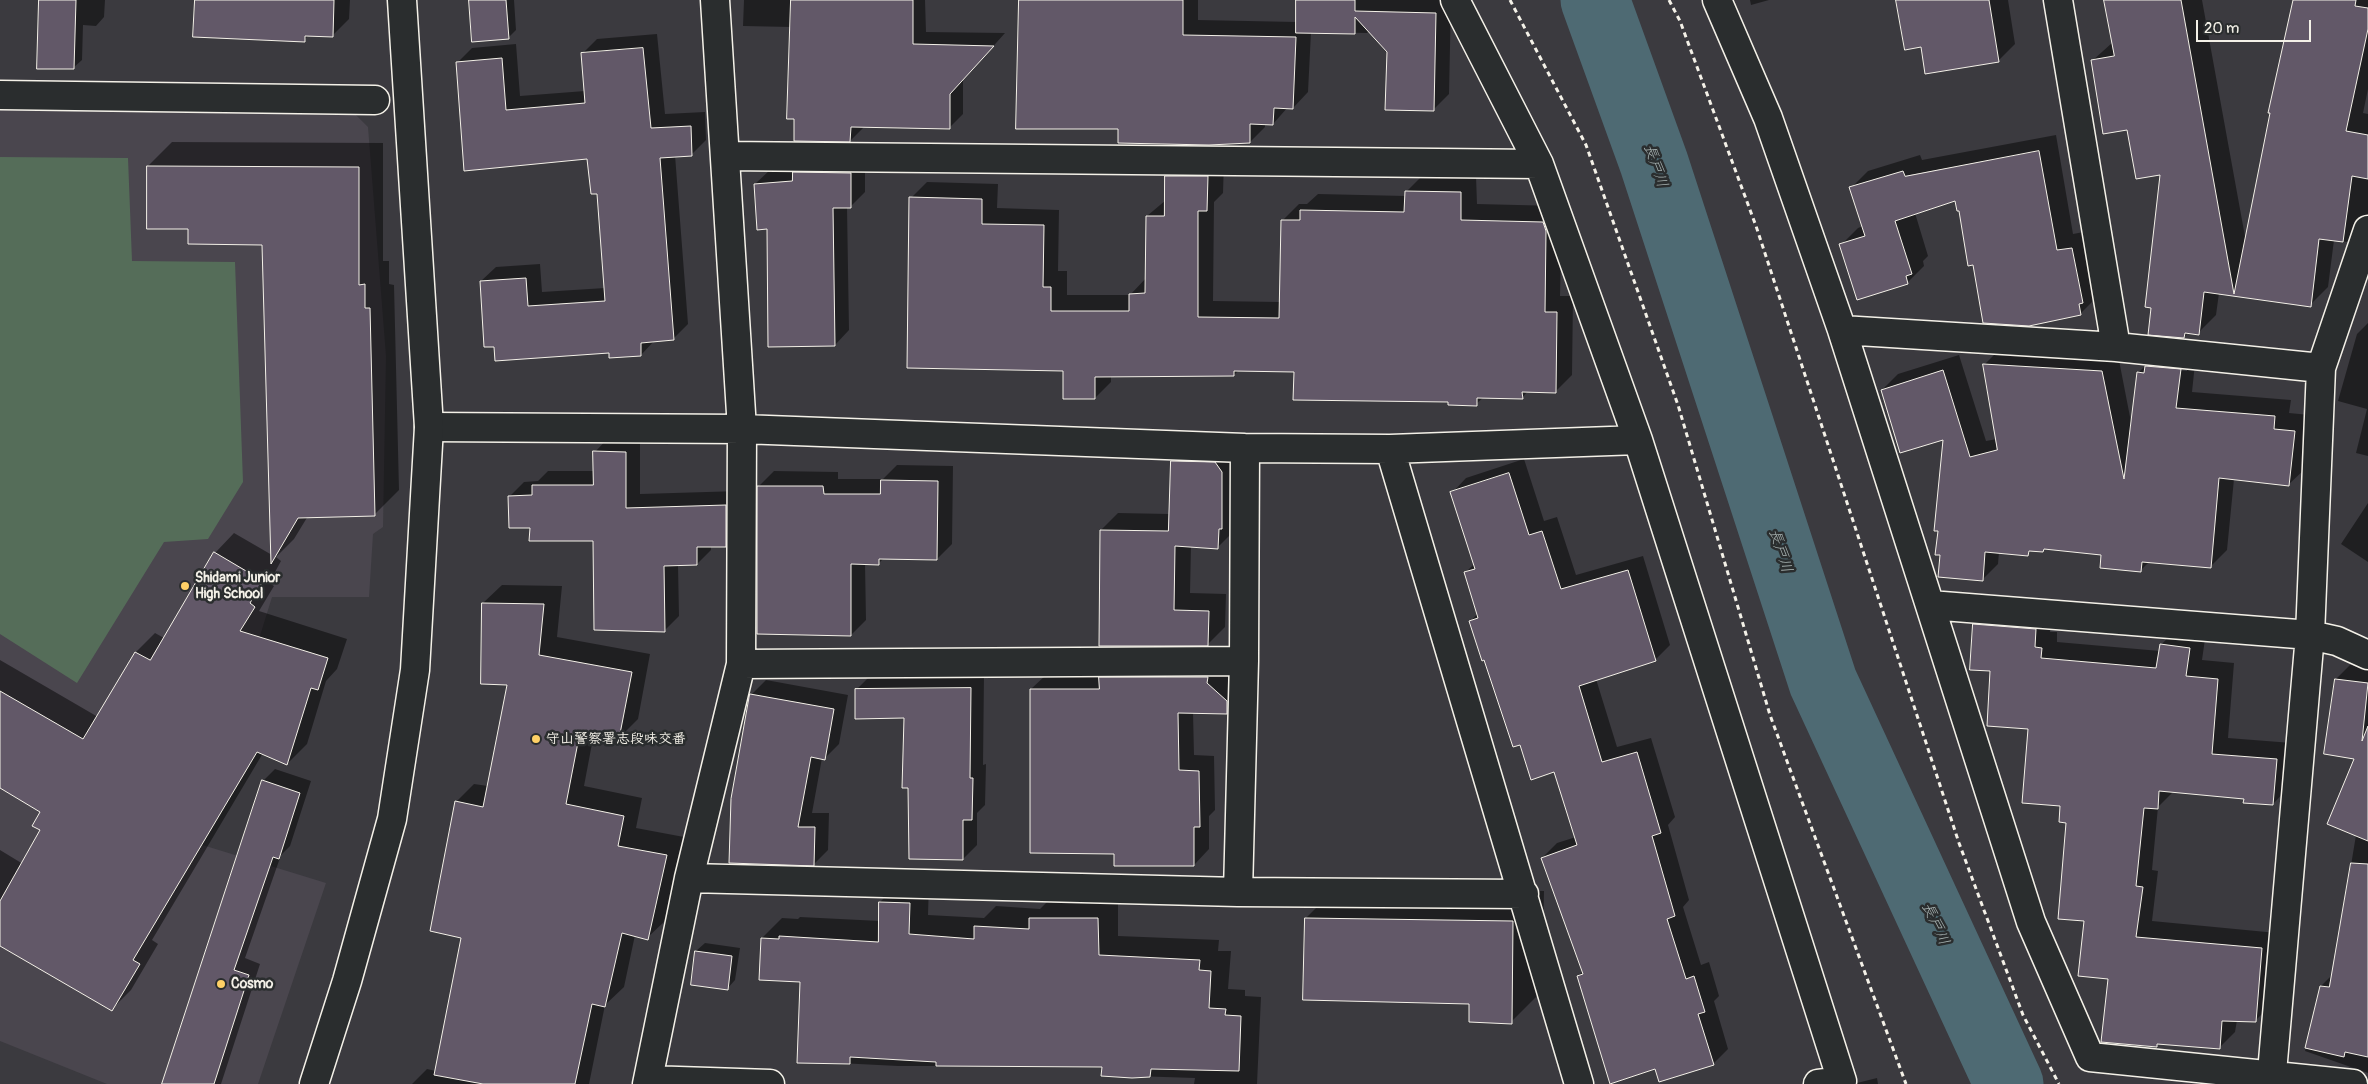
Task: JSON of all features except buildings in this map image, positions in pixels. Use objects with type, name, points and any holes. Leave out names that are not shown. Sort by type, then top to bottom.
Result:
[{"type":"street","points":[[314,1084],[348,981],[392,819],[415,670],[429,427],[402,0]]},
{"type":"street","points":[[714,0],[742,428],[741,664],[689,878],[648,1082],[770,1084]]},
{"type":"street","points":[[1455,0],[1539,164],[1638,440],[1842,1081],[1818,1084]]},
{"type":"street","points":[[1717,0],[1768,118],[1842,330],[2031,922],[2090,1057],[2271,1079],[2353,1084]]},
{"type":"street","points":[[2058,0],[2116,347]]},
{"type":"street","points":[[0,95],[375,100]]},
{"type":"street","points":[[725,156],[1539,164]]},
{"type":"street","points":[[2271,1079],[2310,635],[2321,368],[2368,230]]},
{"type":"street","points":[[1842,330],[2116,347],[2321,368]]},
{"type":"street","points":[[429,427],[742,428],[1244,448],[1390,449],[1638,440]]},
{"type":"street","points":[[1238,892],[1244,661],[1244,448]]},
{"type":"street","points":[[1390,449],[1579,1084]]},
{"type":"street","points":[[1930,604],[2310,635],[2337,641],[2368,655]]},
{"type":"street","points":[[741,664],[1244,661]]},
{"type":"street","points":[[689,878],[1238,892],[1524,894]]},
{"type":"path","points":[[1510,0],[1586,145],[1678,405],[1770,715],[1906,1084]]},
{"type":"path","points":[[1669,0],[1680,21],[1756,226],[1959,843],[2023,1015],[2059,1084]]},
{"type":"shaded area","name":"Shidami Junior High School","points":[[0,109],[355,114],[368,127],[386,356],[383,527],[373,534],[369,597],[272,597],[196,843],[326,883],[258,1084],[107,1084],[0,1041]]},
{"type":"green space","points":[[0,157],[128,158],[132,261],[235,262],[243,482],[208,539],[164,542],[77,683],[0,634]]},
{"type":"waterway","name":"長戸川","points":[[1595,0],[1654,163],[1823,682],[2009,1084]]},
{"type":"place","name":"Shidami Junior High School","points":[[185,586]]},
{"type":"place","name":"守山警察署志段味交番","points":[[536,739]]},
{"type":"place","name":"Cosmo","points":[[221,984]]}]
